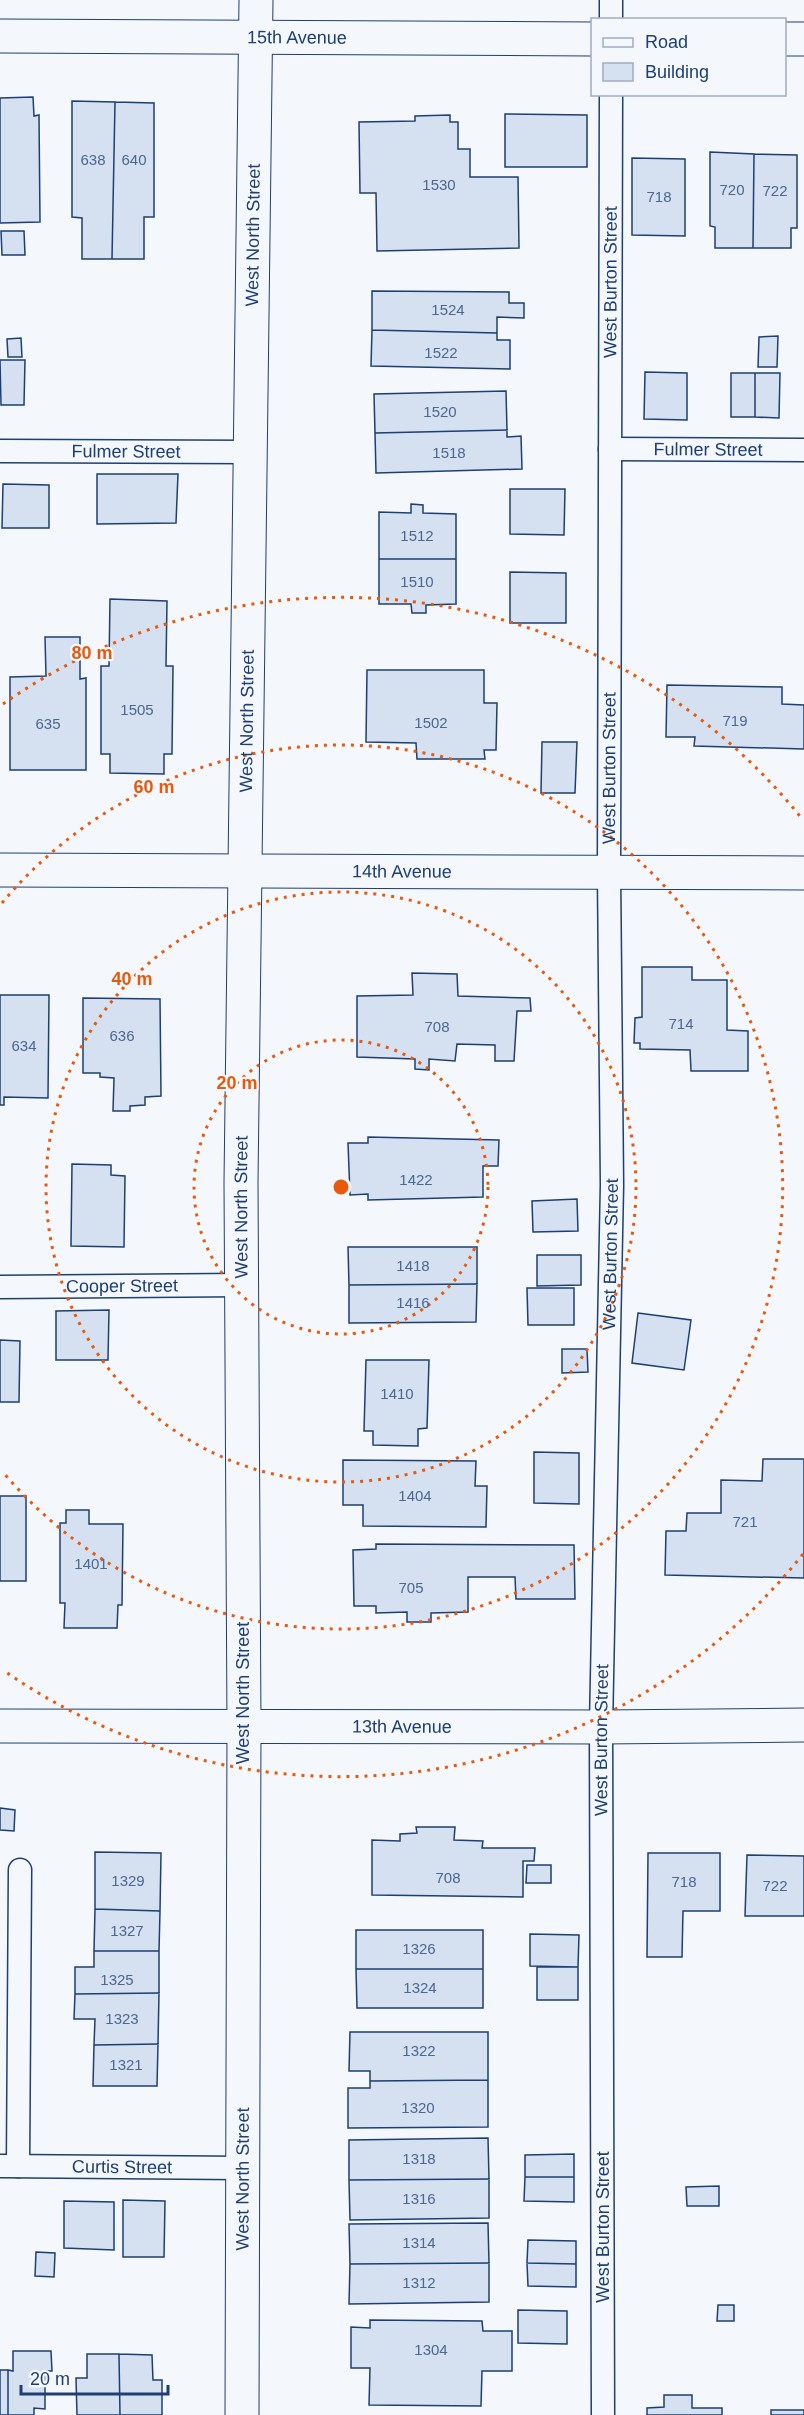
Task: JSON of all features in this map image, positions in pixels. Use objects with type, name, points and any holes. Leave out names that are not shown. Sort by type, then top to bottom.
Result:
[{"type":"street","name":"West North Street","points":[[242,2415],[244,1726],[242,1182],[256,0]]},
{"type":"street","name":"15th Avenue","points":[[0,36],[591,39]]},
{"type":"street","points":[[786,39],[804,39]]},
{"type":"street","name":"14th Avenue","points":[[0,870],[804,873]]},
{"type":"street","name":"13th Avenue","points":[[0,1726],[804,1725]]},
{"type":"lane","points":[[611,0],[611,18]]},
{"type":"lane","name":"West Burton Street","points":[[603,2415],[601,1727],[612,1185],[609,873],[611,96]]},
{"type":"lane","name":"Fulmer Street","points":[[610,448],[804,450]]},
{"type":"lane","name":"Fulmer Street","points":[[0,451],[251,452]]},
{"type":"lane","name":"Cooper Street","points":[[0,1287],[242,1285]]},
{"type":"lane","points":[[9,2166],[20,1870]]},
{"type":"lane","name":"Curtis Street","points":[[9,2166],[242,2168]]},
{"type":"building","points":[[33,97],[34,116],[39,115],[40,222],[0,223],[0,98]]},
{"type":"building","points":[[72,101],[115,102],[112,259],[82,259],[82,218],[72,217]]},
{"type":"building","points":[[115,102],[154,103],[154,217],[144,217],[144,259],[112,259]]},
{"type":"building","points":[[505,114],[587,115],[587,167],[505,167]]},
{"type":"building","points":[[450,115],[450,122],[458,122],[458,149],[470,149],[470,177],[518,177],[519,248],[377,251],[376,193],[360,193],[359,122],[415,121],[415,116]]},
{"type":"building","points":[[710,152],[754,154],[753,248],[715,248],[715,227],[710,226]]},
{"type":"building","points":[[754,154],[797,155],[797,228],[791,228],[791,248],[753,248]]},
{"type":"building","points":[[632,158],[685,159],[685,236],[632,235]]},
{"type":"building","points":[[1,231],[24,231],[25,255],[2,255]]},
{"type":"building","points":[[372,291],[509,292],[509,303],[524,303],[524,318],[497,317],[497,333],[372,330]]},
{"type":"building","points":[[372,330],[497,333],[497,340],[510,340],[510,369],[371,366]]},
{"type":"building","points":[[778,336],[777,367],[758,367],[759,337]]},
{"type":"building","points":[[21,338],[22,357],[8,357],[7,339]]},
{"type":"building","points":[[0,360],[25,360],[24,405],[1,405]]},
{"type":"building","points":[[645,372],[687,373],[687,420],[644,419]]},
{"type":"building","points":[[731,373],[755,373],[755,417],[731,417]]},
{"type":"building","points":[[755,373],[780,373],[779,418],[755,417]]},
{"type":"building","points":[[506,391],[507,430],[375,433],[374,394]]},
{"type":"building","points":[[507,430],[507,437],[521,436],[522,469],[376,473],[375,433]]},
{"type":"building","points":[[97,474],[178,474],[176,523],[97,524]]},
{"type":"building","points":[[3,484],[49,485],[49,528],[2,528]]},
{"type":"building","points":[[510,489],[565,489],[564,535],[510,534]]},
{"type":"building","points":[[411,504],[423,505],[423,513],[456,514],[456,559],[379,559],[379,512],[411,513]]},
{"type":"building","points":[[379,559],[456,559],[456,604],[426,605],[426,613],[412,613],[411,604],[379,604]]},
{"type":"building","points":[[510,572],[566,573],[566,623],[510,623]]},
{"type":"building","points":[[110,599],[167,601],[166,666],[173,666],[172,754],[164,754],[164,774],[110,773],[110,754],[101,754],[101,666],[109,666]]},
{"type":"building","points":[[45,637],[80,637],[80,679],[86,678],[86,770],[10,770],[10,677],[46,676]]},
{"type":"building","points":[[367,670],[484,670],[484,703],[497,703],[496,750],[484,750],[485,759],[417,759],[416,743],[366,742]]},
{"type":"building","points":[[667,685],[782,687],[782,704],[804,705],[804,749],[694,746],[695,737],[666,737]]},
{"type":"building","points":[[542,742],[577,742],[575,793],[541,793]]},
{"type":"building","points":[[642,967],[692,967],[692,980],[727,980],[727,1030],[748,1031],[748,1071],[691,1071],[690,1050],[640,1049],[640,1043],[634,1043],[635,1018],[642,1017]]},
{"type":"building","points":[[412,973],[457,974],[458,996],[530,998],[531,1011],[517,1011],[514,1061],[495,1061],[495,1045],[457,1044],[455,1061],[429,1059],[429,1070],[415,1069],[415,1059],[357,1057],[357,996],[413,995]]},
{"type":"building","points":[[0,995],[49,995],[48,1098],[4,1097],[4,1105],[0,1105]]},
{"type":"building","points":[[83,998],[160,999],[161,1096],[145,1097],[145,1105],[130,1106],[130,1111],[113,1111],[114,1078],[100,1077],[100,1073],[83,1073]]},
{"type":"building","points":[[368,1137],[499,1140],[498,1166],[483,1166],[483,1197],[368,1200],[368,1194],[350,1195],[348,1143],[368,1143]]},
{"type":"building","points":[[72,1164],[111,1165],[111,1175],[125,1176],[124,1247],[71,1246]]},
{"type":"building","points":[[577,1199],[578,1231],[533,1232],[532,1201]]},
{"type":"building","points":[[348,1247],[477,1247],[477,1284],[349,1285]]},
{"type":"building","points":[[537,1255],[581,1255],[581,1285],[537,1286]]},
{"type":"building","points":[[477,1284],[476,1322],[349,1323],[349,1285]]},
{"type":"building","points":[[527,1288],[574,1288],[574,1325],[528,1325]]},
{"type":"building","points":[[109,1310],[108,1360],[56,1360],[56,1311]]},
{"type":"building","points":[[638,1313],[691,1320],[684,1370],[632,1363]]},
{"type":"building","points":[[0,1340],[20,1341],[19,1402],[0,1402]]},
{"type":"building","points":[[562,1349],[587,1349],[588,1372],[562,1373]]},
{"type":"building","points":[[366,1360],[429,1360],[427,1428],[418,1429],[418,1446],[373,1445],[373,1431],[364,1431]]},
{"type":"building","points":[[534,1452],[579,1453],[579,1504],[534,1503]]},
{"type":"building","points":[[763,1459],[804,1459],[804,1578],[665,1575],[666,1531],[686,1531],[687,1513],[721,1513],[721,1480],[762,1481]]},
{"type":"building","points":[[343,1460],[476,1461],[475,1486],[487,1486],[486,1527],[363,1526],[363,1505],[343,1505]]},
{"type":"building","points":[[0,1496],[26,1496],[26,1581],[0,1581]]},
{"type":"building","points":[[66,1510],[89,1510],[89,1524],[123,1524],[122,1605],[118,1605],[117,1628],[64,1628],[65,1603],[60,1603],[60,1523],[66,1523]]},
{"type":"building","points":[[376,1544],[574,1545],[575,1599],[516,1599],[515,1577],[468,1577],[468,1612],[431,1613],[431,1622],[407,1622],[407,1612],[376,1613],[376,1606],[354,1606],[353,1550],[376,1549]]},
{"type":"building","points":[[0,1808],[15,1810],[14,1831],[0,1830]]},
{"type":"building","points":[[416,1827],[455,1827],[454,1840],[483,1841],[482,1848],[535,1848],[534,1861],[523,1861],[523,1897],[372,1895],[372,1840],[400,1841],[400,1834],[417,1833]]},
{"type":"building","points":[[95,1852],[161,1853],[160,1911],[95,1909]]},
{"type":"building","points":[[648,1853],[720,1853],[720,1911],[683,1911],[682,1957],[647,1957]]},
{"type":"building","points":[[747,1855],[804,1856],[804,1916],[745,1916]]},
{"type":"building","points":[[527,1865],[551,1865],[551,1883],[526,1883]]},
{"type":"building","points":[[95,1909],[160,1911],[159,1951],[94,1951]]},
{"type":"building","points":[[356,1930],[483,1930],[483,1969],[356,1969]]},
{"type":"building","points":[[530,1934],[579,1935],[578,1967],[530,1966]]},
{"type":"building","points":[[94,1951],[159,1951],[159,1993],[75,1994],[75,1967],[94,1967]]},
{"type":"building","points":[[537,1967],[578,1967],[578,2000],[537,2000]]},
{"type":"building","points":[[356,1969],[483,1969],[483,2008],[357,2008]]},
{"type":"building","points":[[159,1993],[158,2044],[94,2045],[95,2019],[74,2019],[75,1994]]},
{"type":"building","points":[[350,2032],[488,2032],[488,2080],[370,2081],[370,2071],[349,2071]]},
{"type":"building","points":[[158,2044],[157,2086],[93,2086],[94,2045]]},
{"type":"building","points":[[488,2080],[488,2127],[348,2128],[348,2088],[370,2088],[370,2081]]},
{"type":"building","points":[[488,2138],[489,2179],[349,2180],[349,2140]]},
{"type":"building","points":[[574,2154],[574,2177],[525,2177],[525,2155]]},
{"type":"building","points":[[525,2177],[574,2177],[574,2202],[524,2201]]},
{"type":"building","points":[[489,2179],[489,2218],[350,2220],[349,2180]]},
{"type":"building","points":[[719,2186],[719,2206],[687,2206],[686,2187]]},
{"type":"building","points":[[123,2200],[165,2201],[164,2257],[123,2257]]},
{"type":"building","points":[[64,2201],[114,2202],[114,2250],[64,2248]]},
{"type":"building","points":[[488,2223],[489,2263],[350,2264],[349,2224]]},
{"type":"building","points":[[528,2240],[576,2241],[576,2264],[527,2263]]},
{"type":"building","points":[[36,2252],[55,2253],[54,2277],[35,2276]]},
{"type":"building","points":[[489,2263],[489,2302],[349,2304],[350,2264]]},
{"type":"building","points":[[527,2263],[576,2264],[576,2287],[528,2286]]},
{"type":"building","points":[[718,2305],[734,2305],[734,2321],[717,2321]]},
{"type":"building","points":[[518,2310],[567,2311],[567,2344],[518,2343]]},
{"type":"building","points":[[370,2320],[482,2321],[483,2331],[512,2331],[512,2371],[482,2371],[481,2406],[369,2405],[370,2368],[351,2368],[351,2327],[370,2328]]},
{"type":"building","points":[[13,2351],[51,2351],[52,2371],[45,2371],[45,2409],[34,2408],[34,2415],[8,2415],[8,2370],[13,2371]]},
{"type":"building","points":[[87,2354],[119,2354],[120,2415],[77,2415],[76,2378],[87,2378]]},
{"type":"building","points":[[119,2354],[152,2355],[153,2380],[162,2380],[162,2415],[120,2415]]},
{"type":"building","points":[[0,2370],[8,2370],[8,2415],[0,2415]]},
{"type":"building","points":[[664,2395],[692,2395],[692,2408],[722,2408],[722,2415],[647,2415],[647,2408],[664,2407]]},
{"type":"building","points":[[771,2410],[804,2410],[804,2415],[771,2415]]}]
